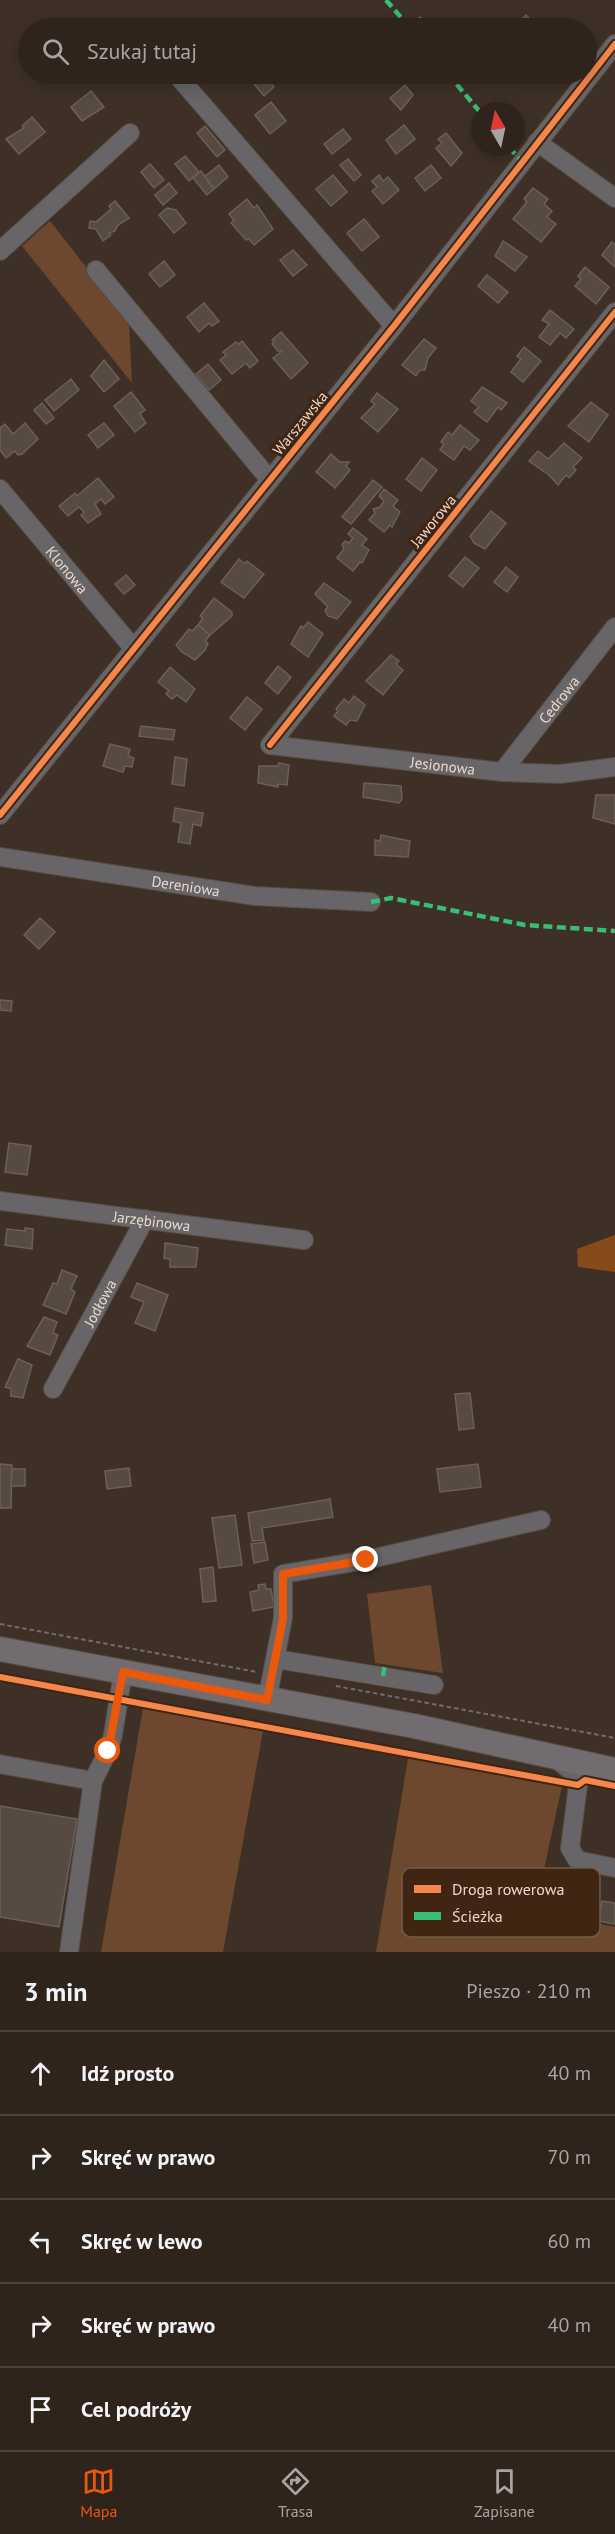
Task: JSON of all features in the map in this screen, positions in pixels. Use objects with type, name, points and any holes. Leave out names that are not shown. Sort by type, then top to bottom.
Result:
[{"type":"main road","points":[[0,1649],[414,1726],[615,1770]]},
{"type":"main road","points":[[414,1726],[503,1735],[615,1753]]},
{"type":"street","name":"Warszawska","points":[[597,67],[615,44]]},
{"type":"street","points":[[185,84],[394,326]]},
{"type":"street","name":"Warszawska","points":[[0,815],[394,326],[583,84]]},
{"type":"street","points":[[0,251],[129,133]]},
{"type":"street","points":[[537,142],[615,198]]},
{"type":"street","points":[[96,270],[270,480]]},
{"type":"street","name":"Jaworowa","points":[[270,745],[615,312]]},
{"type":"street","name":"Klonowa","points":[[0,489],[134,649]]},
{"type":"street","name":"Cedrowa","points":[[502,772],[615,627]]},
{"type":"street","name":"Jesionowa","points":[[270,745],[502,772],[560,774],[599,767],[615,767]]},
{"type":"street","name":"Dereniowa","points":[[0,857],[255,896],[371,902]]},
{"type":"street","name":"Jarzębinowa","points":[[0,1201],[304,1240]]},
{"type":"street","name":"Jodłowa","points":[[53,1389],[145,1219]]},
{"type":"street","points":[[267,1700],[283,1618],[283,1574],[366,1560],[540,1520]]},
{"type":"street","points":[[275,1667],[415,1675],[434,1685]]},
{"type":"street","points":[[69,1952],[93,1781],[113,1736],[123,1672]]},
{"type":"street","points":[[555,1758],[571,1771],[578,1785],[570,1848],[577,1860],[615,1868]]},
{"type":"street","points":[[0,1764],[93,1781]]},
{"type":"path","points":[[0,1624],[275,1667]]},
{"type":"path","points":[[330,1685],[615,1738]]},
{"type":"shaded area","points":[[50,221],[129,322],[132,383],[22,246]]},
{"type":"shaded area","points":[[615,1235],[615,1272],[578,1267],[577,1249]]},
{"type":"shaded area","points":[[431,1585],[443,1673],[375,1663],[367,1594]]},
{"type":"shaded area","points":[[143,1708],[263,1731],[223,1952],[101,1952]]},
{"type":"shaded area","points":[[408,1758],[562,1786],[544,1868],[402,1868],[402,1937],[600,1937],[600,1924],[615,1927],[615,1952],[376,1952]]},
{"type":"building","points":[[254,84],[272,84],[274,87],[264,96]]},
{"type":"building","points":[[405,85],[413,95],[401,110],[390,98]]},
{"type":"building","points":[[91,91],[104,107],[82,121],[71,107]]},
{"type":"building","points":[[271,102],[286,121],[270,134],[255,115]]},
{"type":"building","points":[[32,117],[45,132],[19,154],[6,139],[24,128],[22,126]]},
{"type":"building","points":[[404,125],[415,139],[396,154],[386,140]]},
{"type":"building","points":[[205,126],[225,150],[217,157],[197,133]]},
{"type":"building","points":[[343,129],[351,139],[332,154],[324,144]]},
{"type":"building","points":[[446,133],[462,153],[451,166],[436,148],[442,143],[438,139]]},
{"type":"building","points":[[185,156],[199,172],[189,181],[175,164]]},
{"type":"building","points":[[348,159],[361,175],[354,181],[340,165]]},
{"type":"building","points":[[150,164],[164,180],[154,188],[141,172]]},
{"type":"building","points":[[219,165],[228,177],[214,189],[204,177]]},
{"type":"building","points":[[431,165],[441,178],[425,191],[415,178]]},
{"type":"building","points":[[201,171],[214,189],[207,195],[193,178]]},
{"type":"building","points":[[333,175],[347,192],[331,206],[316,189]]},
{"type":"building","points":[[379,175],[383,181],[388,177],[399,190],[383,204],[372,191],[377,187],[372,181]]},
{"type":"building","points":[[169,183],[177,193],[163,205],[155,195]]},
{"type":"building","points":[[533,188],[548,199],[544,204],[552,211],[547,217],[556,224],[541,242],[513,219],[527,202],[524,199]]},
{"type":"building","points":[[247,199],[254,208],[257,205],[273,229],[254,245],[249,239],[246,240],[231,223],[234,221],[229,214]]},
{"type":"building","points":[[115,201],[129,218],[118,225],[115,231],[109,233],[111,235],[103,241],[96,229],[89,228],[90,221],[96,222],[111,209],[109,206]]},
{"type":"building","points":[[167,208],[176,210],[186,223],[174,233],[159,215]]},
{"type":"building","points":[[364,219],[379,237],[362,251],[347,233]]},
{"type":"building","points":[[503,241],[527,257],[515,271],[495,256]]},
{"type":"building","points":[[612,242],[615,245],[615,267],[602,255]]},
{"type":"building","points":[[293,250],[307,265],[293,276],[280,260]]},
{"type":"building","points":[[164,261],[175,275],[160,287],[149,274]]},
{"type":"building","points":[[585,267],[609,287],[596,304],[575,286],[581,279],[578,276]]},
{"type":"building","points":[[487,275],[508,292],[498,303],[478,286]]},
{"type":"building","points":[[204,303],[219,321],[212,326],[209,323],[199,332],[187,317]]},
{"type":"building","points":[[550,310],[574,329],[566,338],[560,333],[550,345],[539,337],[549,324],[542,320]]},
{"type":"building","points":[[281,332],[308,363],[291,379],[273,358],[282,351],[278,351],[272,344],[274,342],[272,340]]},
{"type":"building","points":[[424,339],[436,348],[428,358],[425,370],[420,370],[416,376],[402,365]]},
{"type":"building","points":[[242,341],[258,361],[250,368],[246,363],[232,374],[220,360],[226,355],[223,352],[236,342],[239,344]]},
{"type":"building","points":[[524,347],[541,361],[523,382],[511,372],[521,359],[517,356]]},
{"type":"building","points":[[104,360],[119,379],[104,392],[91,376]]},
{"type":"building","points":[[208,364],[221,380],[209,390],[196,374]]},
{"type":"building","points":[[71,379],[79,390],[54,411],[45,400]]},
{"type":"building","points":[[482,387],[507,403],[501,410],[498,407],[487,422],[474,412],[479,407],[471,401]]},
{"type":"building","points":[[131,392],[145,410],[140,414],[146,423],[135,432],[114,406]]},
{"type":"building","points":[[377,393],[398,409],[378,432],[361,418],[375,404],[371,401]]},
{"type":"building","points":[[591,402],[608,415],[589,442],[568,426]]},
{"type":"building","points":[[42,403],[54,418],[46,424],[34,410]]},
{"type":"building","points":[[25,423],[38,439],[22,454],[18,455],[15,451],[6,458],[0,450],[0,428],[5,424],[13,434]]},
{"type":"building","points":[[104,423],[114,435],[98,448],[88,435]]},
{"type":"building","points":[[460,425],[479,440],[470,450],[464,446],[454,460],[440,450],[444,444],[441,442],[448,432],[452,435]]},
{"type":"building","points":[[564,443],[582,458],[573,467],[576,470],[569,478],[566,475],[558,485],[549,475],[529,461],[538,451],[548,459]]},
{"type":"building","points":[[331,454],[340,462],[349,462],[346,466],[350,470],[335,488],[316,472]]},
{"type":"building","points":[[422,458],[437,470],[421,491],[406,479]]},
{"type":"building","points":[[98,478],[114,497],[105,504],[101,499],[95,504],[101,514],[88,523],[81,515],[84,512],[79,507],[68,516],[59,506],[75,493],[77,496]]},
{"type":"building","points":[[373,480],[382,487],[351,524],[342,517]]},
{"type":"building","points":[[384,489],[398,500],[393,506],[400,512],[392,527],[390,525],[384,532],[369,520],[375,513],[373,509],[380,507],[384,501],[379,496]]},
{"type":"building","points":[[491,511],[506,523],[485,549],[474,543],[470,536]]},
{"type":"building","points":[[353,528],[367,539],[362,545],[369,550],[362,563],[360,562],[353,571],[337,558],[344,549],[342,545],[345,541],[349,543],[353,538],[348,534]]},
{"type":"building","points":[[465,557],[479,568],[463,587],[449,576]]},
{"type":"building","points":[[239,559],[245,564],[247,561],[264,574],[244,598],[221,582]]},
{"type":"building","points":[[506,567],[518,577],[507,592],[494,582]]},
{"type":"building","points":[[126,575],[135,585],[124,594],[115,584]]},
{"type":"building","points":[[324,583],[351,602],[337,619],[328,616],[325,610],[328,607],[315,594]]},
{"type":"building","points":[[214,598],[232,612],[232,616],[210,635],[198,625],[203,618],[200,616]]},
{"type":"building","points":[[308,622],[323,634],[308,657],[291,644],[301,626],[303,628]]},
{"type":"building","points":[[198,625],[210,635],[205,641],[208,643],[205,650],[195,660],[176,645],[189,629],[192,631]]},
{"type":"building","points":[[391,655],[399,661],[396,664],[403,670],[383,695],[366,681]]},
{"type":"building","points":[[278,666],[291,677],[278,694],[265,683]]},
{"type":"building","points":[[170,667],[195,689],[186,702],[177,695],[172,699],[166,694],[169,691],[158,682]]},
{"type":"building","points":[[354,696],[365,705],[357,721],[350,720],[346,725],[334,716],[338,711],[336,709],[344,699],[349,703]]},
{"type":"building","points":[[247,697],[262,709],[245,730],[230,718]]},
{"type":"building","points":[[141,726],[175,730],[173,740],[139,736]]},
{"type":"building","points":[[110,744],[130,749],[128,756],[134,758],[132,767],[125,766],[123,772],[103,766]]},
{"type":"building","points":[[175,757],[187,759],[184,786],[172,784]]},
{"type":"building","points":[[279,763],[289,765],[287,785],[278,784],[278,787],[258,783],[259,766],[278,766]]},
{"type":"building","points":[[364,783],[401,786],[402,799],[399,803],[363,797]]},
{"type":"building","points":[[596,795],[615,795],[615,824],[593,818]]},
{"type":"building","points":[[175,808],[203,813],[201,826],[193,824],[190,844],[178,842],[181,823],[173,821]]},
{"type":"building","points":[[381,835],[410,841],[408,857],[375,855],[375,840],[380,841]]},
{"type":"building","points":[[40,918],[55,932],[39,949],[24,935]]},
{"type":"building","points":[[0,1000],[12,1001],[11,1011],[0,1010]]},
{"type":"building","points":[[9,1143],[31,1146],[27,1175],[5,1172]]},
{"type":"building","points":[[25,1228],[33,1229],[32,1249],[5,1245],[7,1229],[25,1231]]},
{"type":"building","points":[[165,1243],[198,1248],[196,1267],[170,1267],[170,1259],[164,1258]]},
{"type":"building","points":[[62,1270],[77,1276],[71,1289],[75,1292],[66,1314],[43,1305],[53,1283],[57,1284]]},
{"type":"building","points":[[137,1283],[168,1295],[155,1331],[135,1323],[144,1302],[131,1297]]},
{"type":"building","points":[[44,1317],[57,1322],[53,1333],[58,1335],[50,1355],[27,1346]]},
{"type":"building","points":[[18,1359],[32,1365],[23,1398],[11,1396],[11,1389],[5,1387]]},
{"type":"building","points":[[470,1393],[474,1428],[459,1430],[455,1394]]},
{"type":"building","points":[[0,1464],[12,1465],[11,1508],[0,1508]]},
{"type":"building","points":[[478,1464],[481,1487],[440,1492],[437,1469]]},
{"type":"building","points":[[129,1468],[131,1486],[107,1489],[105,1471]]},
{"type":"building","points":[[12,1469],[25,1469],[25,1486],[11,1486]]},
{"type":"building","points":[[330,1499],[333,1517],[262,1528],[264,1540],[252,1541],[248,1513]]},
{"type":"building","points":[[235,1515],[242,1565],[219,1568],[212,1518]]},
{"type":"building","points":[[265,1542],[268,1560],[254,1563],[251,1544]]},
{"type":"building","points":[[213,1567],[216,1601],[203,1602],[200,1569]]},
{"type":"building","points":[[265,1584],[266,1589],[271,1589],[274,1607],[253,1611],[250,1592],[259,1590],[258,1585]]},
{"type":"building","points":[[0,1806],[77,1819],[59,1927],[0,1917]]},
{"type":"building","points":[[602,1901],[615,1903],[615,1924],[600,1921]]},
{"type":"marked path","points":[[386,0],[401,18]]},
{"type":"marked path","points":[[456,84],[472,102]]},
{"type":"marked path","points":[[517,156],[522,162]]},
{"type":"marked path","points":[[371,902],[391,898],[525,925],[615,931]]},
{"type":"marked path","points":[[383,1676],[385,1664]]},
{"type":"cycle path","points":[[597,67],[615,44]]},
{"type":"cycle path","points":[[0,815],[394,326],[584,84]]},
{"type":"cycle path","points":[[270,745],[615,312]]},
{"type":"cycle path","points":[[0,1677],[578,1785],[585,1780],[615,1786]]},
{"type":"route","points":[[108,1751],[113,1736],[123,1672],[267,1700],[274,1675],[283,1618],[283,1574],[366,1560]]}]
